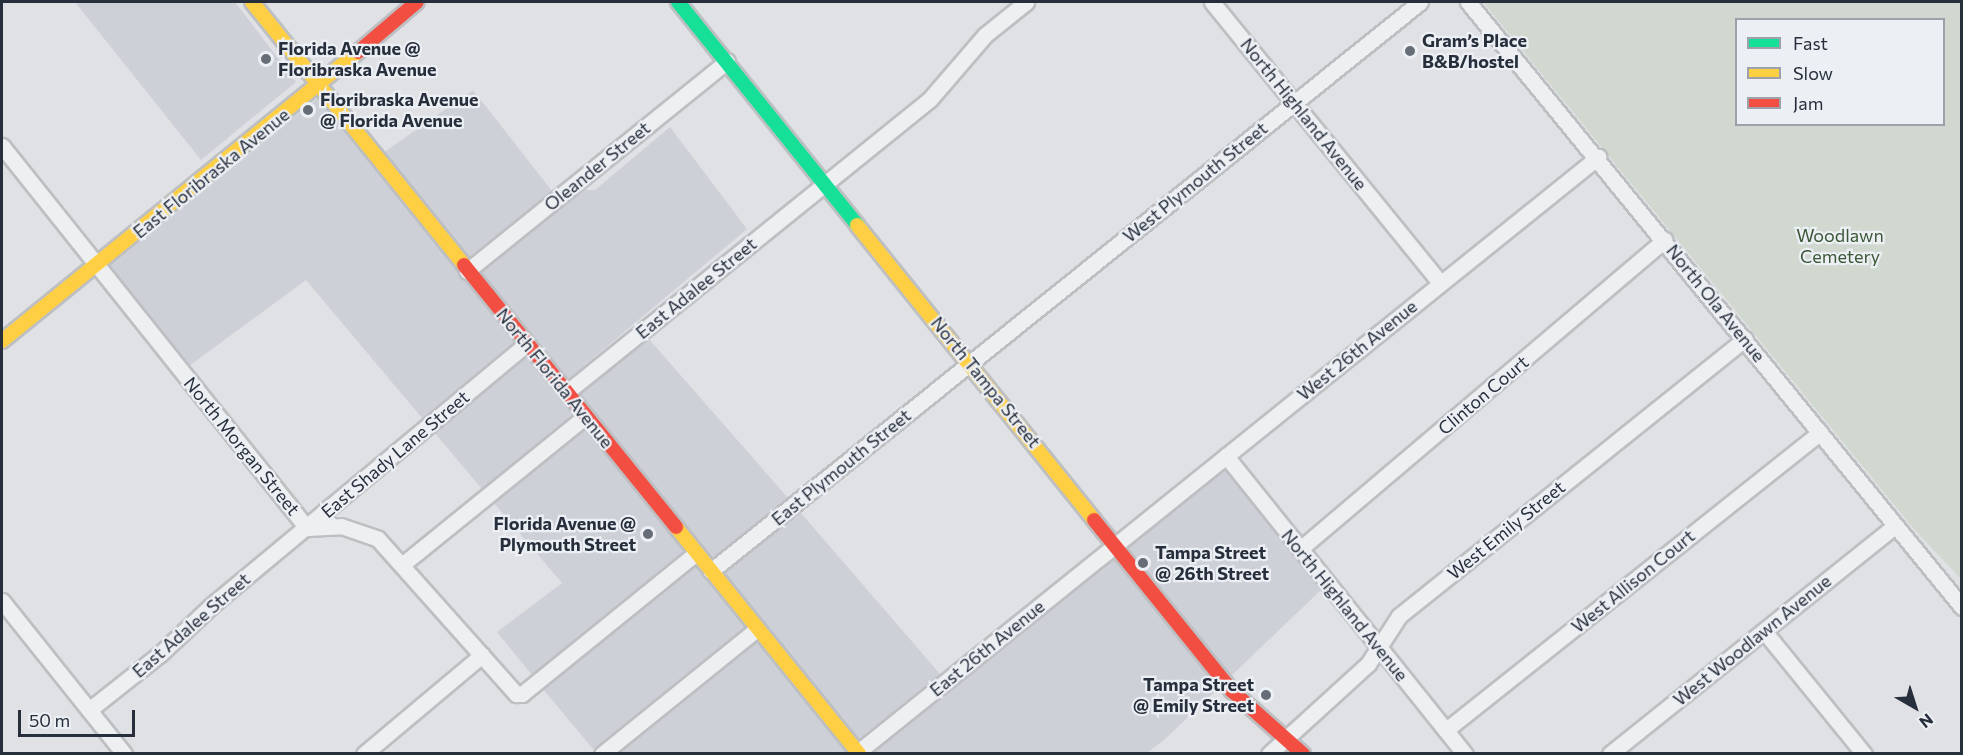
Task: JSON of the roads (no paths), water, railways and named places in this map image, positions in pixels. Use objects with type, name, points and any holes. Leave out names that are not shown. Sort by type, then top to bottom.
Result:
[{"type":"main road","name":"North Florida Avenue","points":[[252,2],[526,345],[567,392],[858,753]]},
{"type":"main road","name":"East Floribraska Avenue","points":[[2,340],[318,86],[417,2]]},
{"type":"main road","name":"North Tampa Street","points":[[678,2],[971,363],[1232,691],[1303,753]]},
{"type":"street","name":"East Adalee Street","points":[[567,392],[930,99],[985,36],[1026,2]]},
{"type":"street","name":"North Highland Avenue","points":[[1212,2],[1440,283]]},
{"type":"street","name":"West Plymouth Street","points":[[971,363],[1420,2]]},
{"type":"street","name":"North Ola Avenue","points":[[1468,2],[1598,157],[1962,608]]},
{"type":"street","name":"Oleander Street","points":[[467,271],[727,62]]},
{"type":"street","name":"North Morgan Street","points":[[2,146],[307,528],[341,526],[378,539],[404,564],[516,694],[522,694],[696,553]]},
{"type":"street","name":"West 26th Avenue","points":[[1116,544],[1598,157]]},
{"type":"street","name":"Clinton Court","points":[[1300,549],[1665,240]]},
{"type":"street","name":"West Emily Street","points":[[1269,753],[1368,664],[1399,616],[1745,339]]},
{"type":"street","name":"East Shady Lane Street","points":[[264,562],[526,345]]},
{"type":"street","name":"East Plymouth Street","points":[[711,572],[971,363]]},
{"type":"street","points":[[404,564],[586,416]]},
{"type":"street","name":"West Allison Court","points":[[1446,730],[1820,432]]},
{"type":"street","name":"North Highland Avenue","points":[[1226,456],[1465,753]]},
{"type":"street","name":"West Woodlawn Avenue","points":[[1610,753],[1895,526]]},
{"type":"street","name":"East 26th Avenue","points":[[858,753],[1116,544]]},
{"type":"street","name":"East Adalee Street","points":[[89,710],[160,654],[264,562]]},
{"type":"street","points":[[2,601],[89,710],[118,751]]},
{"type":"street","points":[[605,752],[757,629]]},
{"type":"street","points":[[1764,631],[1864,753]]},
{"type":"street","points":[[364,753],[482,655]]},
{"type":"place","name":"Gram’s Place B&B/hostel","points":[[1410,51]]},
{"type":"place","name":"Florida Avenue @ Floribraska Avenue","points":[[266,59]]},
{"type":"place","name":"Floribraska Avenue @ Florida Avenue","points":[[308,110]]},
{"type":"place","name":"Florida Avenue @ Plymouth Street","points":[[648,534]]},
{"type":"place","name":"Tampa Street @ 26th Street","points":[[1143,563]]},
{"type":"place","name":"Tampa Street @ Emily Street","points":[[1266,695]]},
{"type":"park label","name":"Woodlawn Cemetery","points":[[1840,246]]}]
